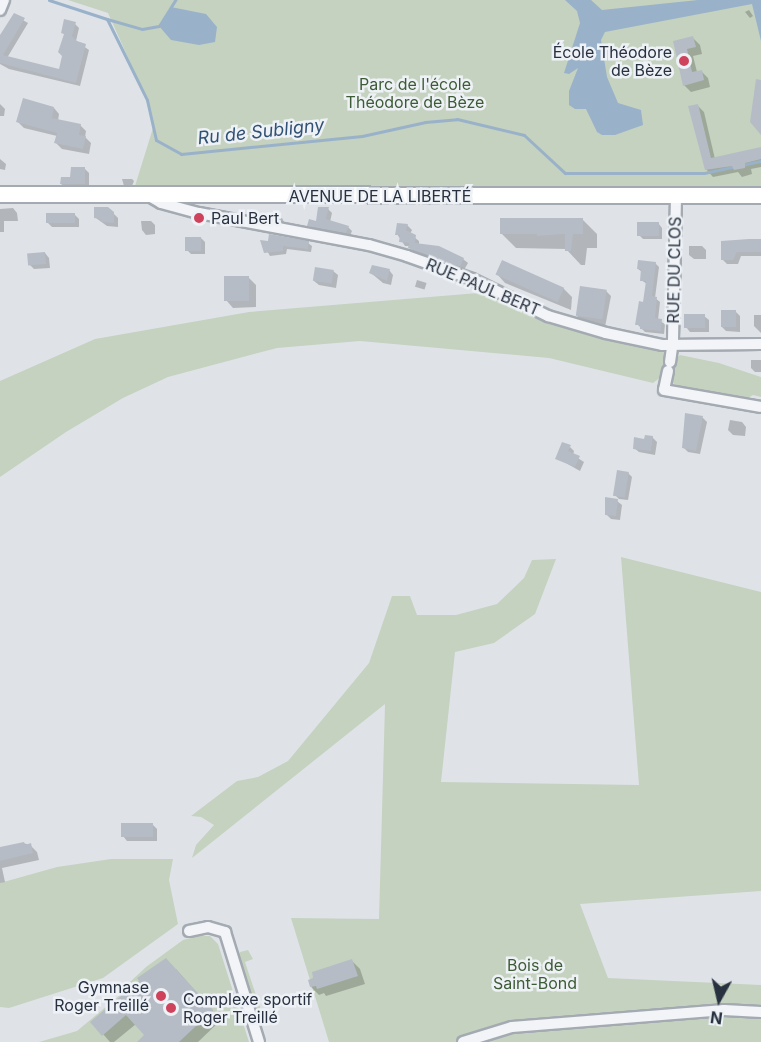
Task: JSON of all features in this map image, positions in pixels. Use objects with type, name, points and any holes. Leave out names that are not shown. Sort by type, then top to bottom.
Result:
[{"type":"main road","name":"AVENUE DE LA LIBERTÉ","points":[[0,194],[148,196],[761,195]]},
{"type":"street","points":[[0,10],[4,0]]},
{"type":"street","name":"RUE DU CLOS","points":[[676,195],[672,344],[664,390],[761,407]]},
{"type":"street","name":"RUE PAUL BERT","points":[[148,196],[161,202],[206,214],[369,245],[439,266],[548,316],[606,333],[672,344],[761,344]]},
{"type":"street","points":[[206,196],[206,214]]},
{"type":"street","points":[[189,931],[208,927],[225,932],[260,1042]]},
{"type":"street","points":[[463,1042],[512,1027],[724,1010],[761,1012]]},
{"type":"green space","name":"Parc de l'école Théodore de Bèze","points":[[68,0],[761,0],[761,186],[135,186],[153,128],[147,100],[108,13]]},
{"type":"green space","points":[[478,293],[560,326],[663,351],[667,358],[661,377],[653,383],[549,358],[360,341],[277,348],[168,377],[123,398],[66,432],[0,477],[0,381],[95,339],[249,312]]},
{"type":"green space","points":[[680,355],[719,363],[761,377],[761,397],[753,395],[741,402],[681,389],[673,383],[671,377],[675,358]]},
{"type":"green space","name":"Bois de Saint-Bond","points":[[621,557],[761,592],[761,891],[580,904],[608,978],[761,985],[761,1042],[329,1042],[291,918],[379,919],[385,704],[192,858],[196,845],[214,825],[201,817],[191,816],[237,781],[258,777],[288,761],[369,663],[392,596],[410,596],[417,615],[456,615],[497,604],[524,578],[532,560],[556,559],[535,614],[494,643],[455,652],[441,782],[639,785]]},
{"type":"green space","points":[[111,859],[173,859],[169,880],[178,924],[103,978],[9,1008],[0,1007],[0,883],[57,867]]},
{"type":"green space","name":"Complexe sportif Roger Treillé","points":[[210,936],[218,944],[249,1042],[39,1042],[77,1031],[132,985],[130,982],[146,967],[183,940]]},
{"type":"green space","points":[[248,950],[253,959],[245,962],[262,1013],[256,1015],[237,957],[240,952]]},
{"type":"water","points":[[565,0],[591,0],[602,10],[698,0],[761,0],[761,41],[752,4],[605,32],[601,40],[607,77],[618,103],[641,110],[643,125],[615,135],[602,135],[597,132],[586,109],[575,109],[569,105],[569,91],[578,68],[569,74],[564,73],[580,23],[577,11]]},
{"type":"water","points":[[171,7],[206,14],[217,27],[215,42],[199,45],[171,40],[159,26]]},
{"type":"building","points":[[14,13],[25,18],[3,55],[59,69],[62,56],[58,52],[64,34],[61,33],[64,19],[76,22],[72,36],[77,41],[86,44],[76,83],[0,63],[0,35]]},
{"type":"building","name":"École Théodore de Bèze","points":[[693,36],[696,47],[687,49],[692,72],[702,70],[704,80],[683,86],[673,41]]},
{"type":"building","points":[[756,79],[761,80],[761,135],[750,122]]},
{"type":"building","points":[[23,98],[54,107],[52,118],[81,124],[79,135],[86,136],[83,149],[54,143],[57,133],[16,122]]},
{"type":"building","points":[[698,104],[711,158],[761,147],[761,159],[745,163],[745,168],[734,170],[732,166],[705,170],[688,106]]},
{"type":"building","points":[[71,167],[85,167],[85,184],[60,184],[61,177],[70,177]]},
{"type":"building","points":[[94,207],[108,207],[114,212],[114,223],[101,222],[100,219],[94,218]]},
{"type":"building","points":[[318,207],[329,207],[326,219],[349,226],[346,233],[307,226],[309,219],[316,221]]},
{"type":"building","points":[[46,213],[75,213],[75,223],[46,223]]},
{"type":"building","points":[[500,218],[583,218],[583,234],[573,234],[571,251],[565,251],[565,234],[537,236],[537,234],[500,234]]},
{"type":"building","points":[[637,222],[659,222],[659,236],[637,236]]},
{"type":"building","points":[[397,223],[408,224],[406,230],[416,235],[415,243],[439,246],[464,258],[460,267],[408,248],[409,243],[399,242],[400,235],[395,235]]},
{"type":"building","points":[[269,234],[309,241],[308,249],[283,246],[283,251],[264,253],[260,240],[268,241]]},
{"type":"building","points":[[185,237],[201,237],[201,251],[185,251]]},
{"type":"building","points":[[761,239],[761,252],[737,252],[733,260],[721,260],[721,241]]},
{"type":"building","points":[[45,252],[46,264],[28,266],[27,254]]},
{"type":"building","points":[[502,260],[564,288],[558,302],[495,275]]},
{"type":"building","points":[[638,260],[656,262],[652,296],[657,297],[655,318],[662,319],[661,331],[640,329],[640,325],[635,325],[639,301],[643,302],[646,281],[640,281],[641,269],[637,269]]},
{"type":"building","points":[[372,265],[390,269],[387,281],[369,273]]},
{"type":"building","points":[[315,267],[334,270],[332,284],[313,281]]},
{"type":"building","points":[[224,276],[249,276],[249,301],[224,301]]},
{"type":"building","points":[[580,286],[607,290],[603,319],[576,316]]},
{"type":"building","points":[[721,310],[736,310],[736,327],[721,327]]},
{"type":"building","points":[[684,314],[705,314],[705,328],[684,328]]},
{"type":"building","points":[[685,413],[703,416],[696,451],[682,448]]},
{"type":"building","points":[[645,435],[653,436],[651,451],[633,449],[634,437],[644,439]]},
{"type":"building","points":[[562,442],[571,445],[568,451],[580,456],[575,467],[555,459]]},
{"type":"building","points":[[617,470],[629,472],[625,498],[613,496]]},
{"type":"building","points":[[605,497],[618,499],[616,516],[605,515]]},
{"type":"building","points":[[121,823],[153,823],[153,837],[121,837]]},
{"type":"building","points":[[24,842],[25,845],[31,843],[33,853],[0,861],[0,847]]},
{"type":"building","name":"Gymnase Roger Treillé","points":[[166,958],[213,1010],[179,1042],[137,1042],[144,1035],[126,1015],[102,1036],[90,1022],[139,981],[137,978]]},
{"type":"building","points":[[352,959],[358,976],[317,989],[316,986],[310,987],[308,980],[313,978],[312,972]]},
{"type":"waterway","name":"Ru de Subligny","points":[[49,0],[107,19],[147,100],[156,140],[181,154],[362,136],[425,122],[457,119],[524,135],[565,173],[704,173],[736,166]]},
{"type":"waterway","points":[[107,19],[142,29],[159,26],[175,0]]},
{"type":"waterway","name":"Ru de Subligny","points":[[742,165],[761,161]]},
{"type":"place","name":"École Théodore de Bèze","points":[[684,61]]},
{"type":"place","name":"Paul Bert","points":[[199,218]]},
{"type":"place","name":"Gymnase Roger Treillé","points":[[161,996]]},
{"type":"place","name":"Complexe sportif Roger Treillé","points":[[171,1008]]}]
